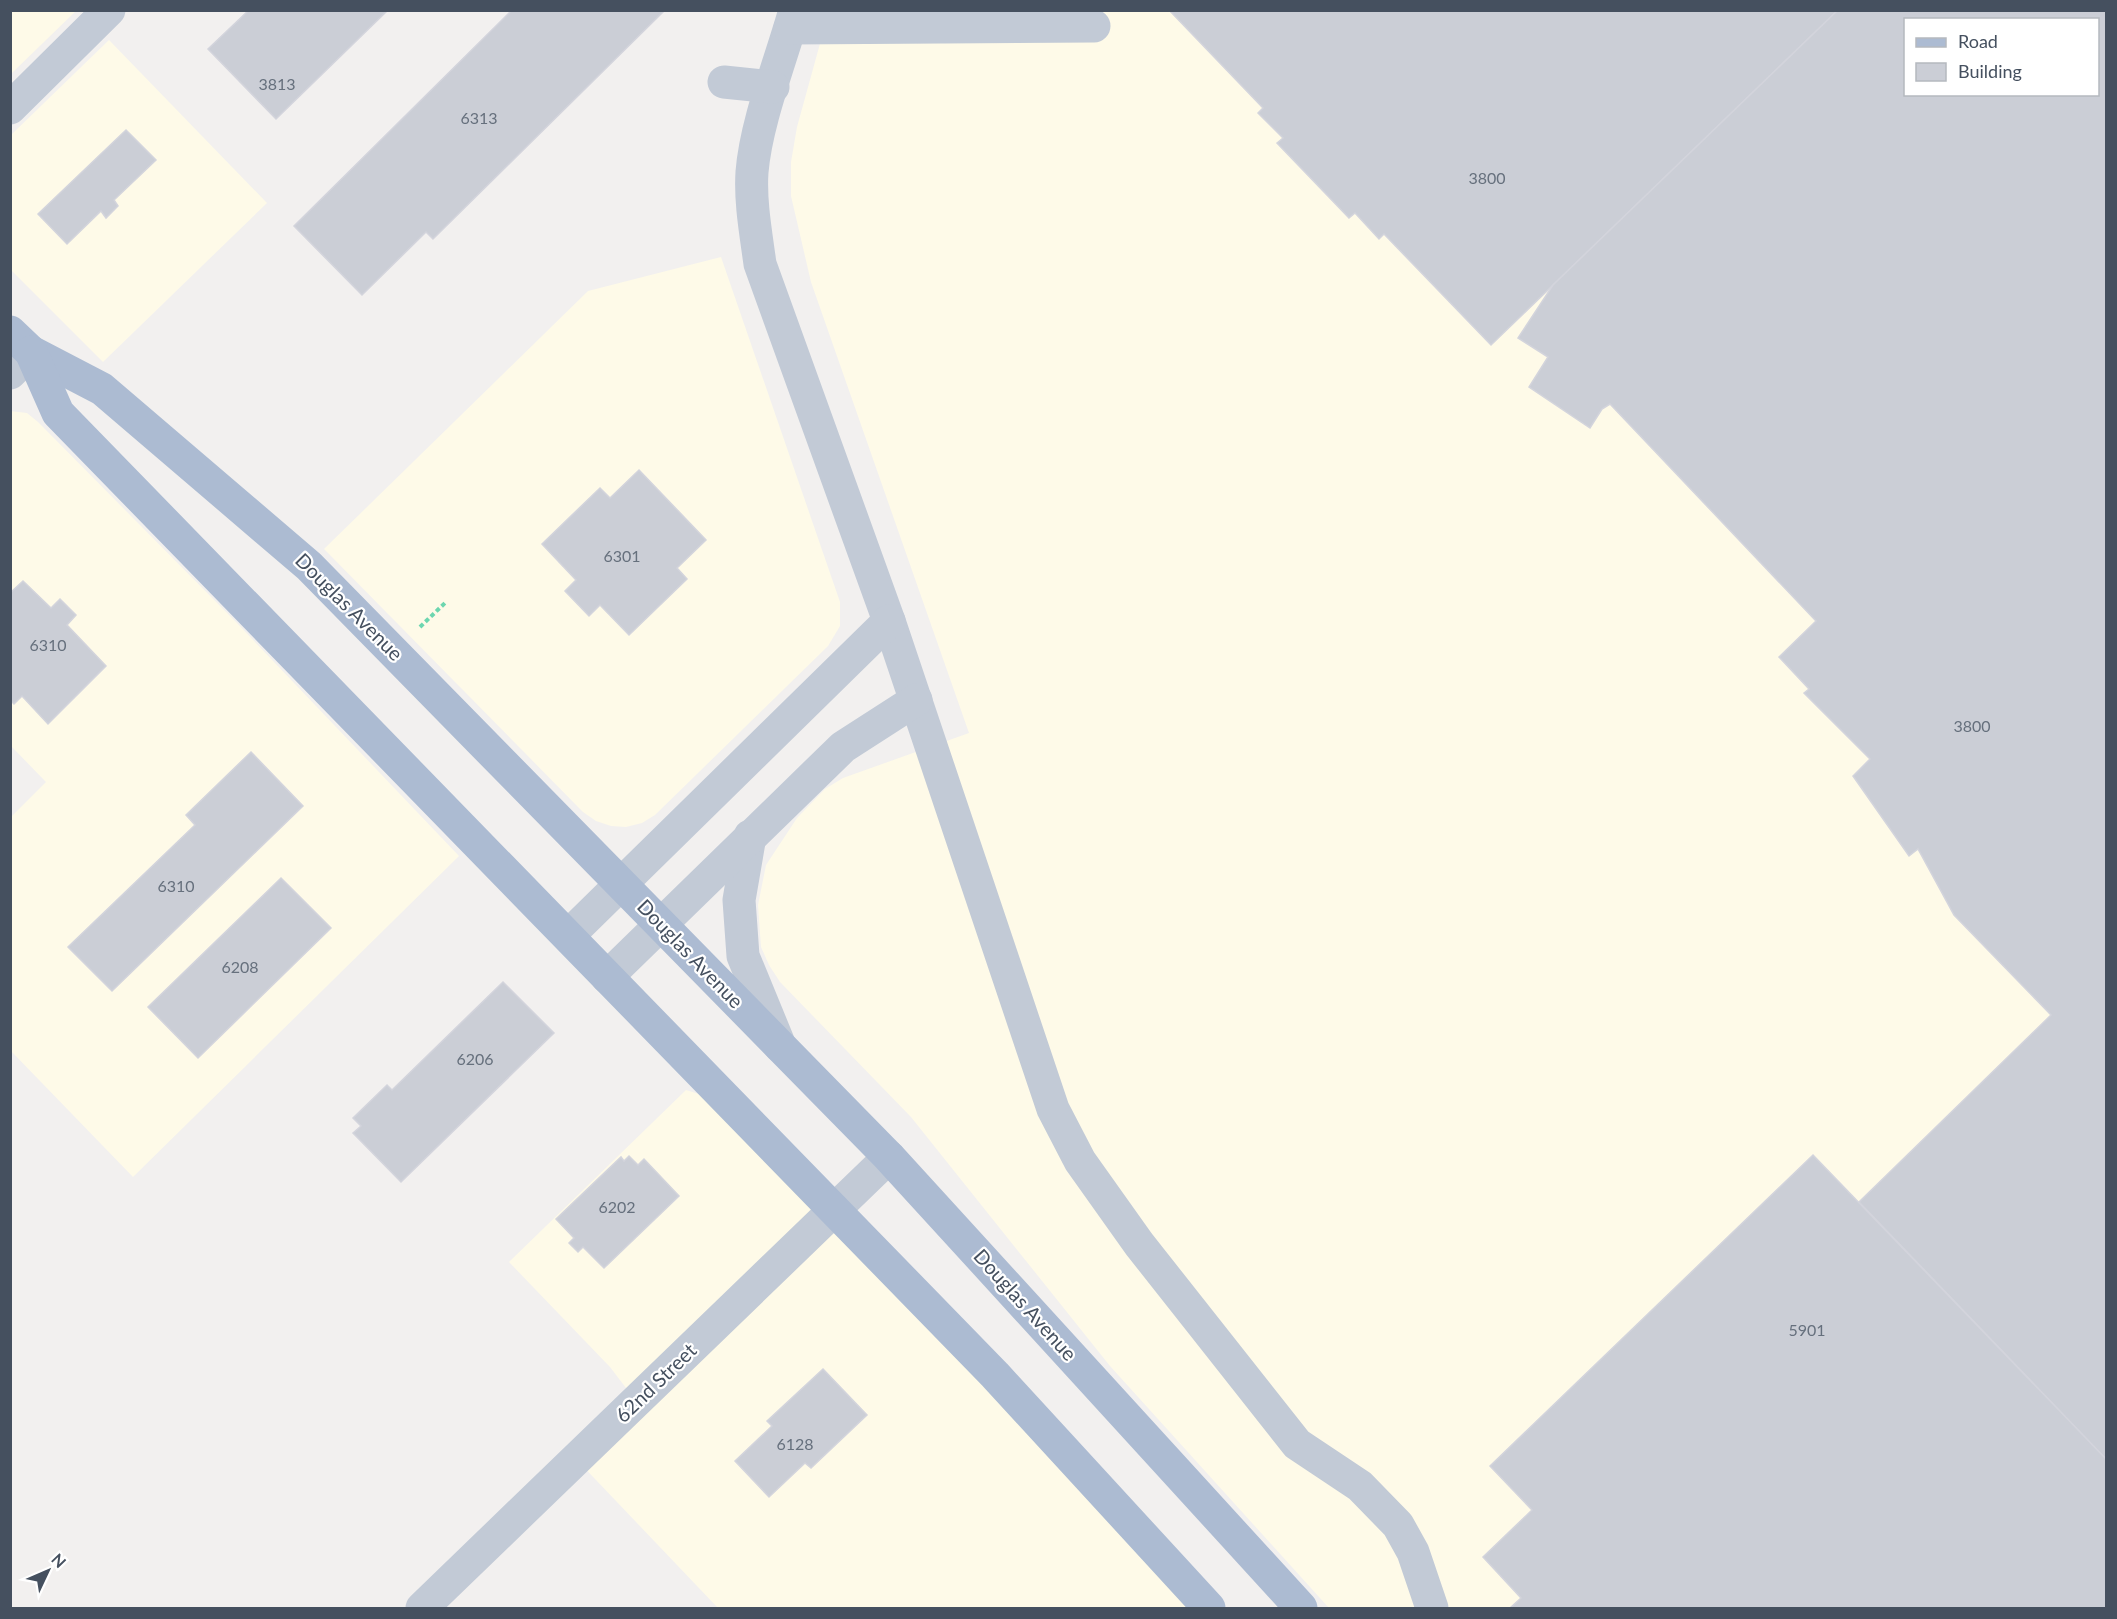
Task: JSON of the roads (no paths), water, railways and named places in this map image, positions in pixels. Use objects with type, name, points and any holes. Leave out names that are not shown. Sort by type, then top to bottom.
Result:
[{"type":"main road","name":"Douglas Avenue","points":[[17,352],[102,389],[309,566],[889,1157],[1301,1608]]},
{"type":"main road","name":"Douglas Avenue","points":[[17,352],[58,413],[835,1210],[1086,1472],[1209,1608]]},
{"type":"street","points":[[10,108],[109,10]]},
{"type":"street","points":[[1094,26],[792,19],[752,171],[753,212],[760,264],[890,621],[1053,1108],[1080,1161],[1139,1244],[1297,1444],[1360,1486],[1398,1525],[1413,1552],[1432,1608]]},
{"type":"street","points":[[724,82],[773,87]]},
{"type":"street","points":[[568,936],[890,621]]},
{"type":"street","points":[[607,976],[843,747],[916,700]]},
{"type":"street","points":[[750,836],[739,900],[743,957],[781,1048]]},
{"type":"street","name":"62nd Street","points":[[422,1608],[889,1157]]}]
